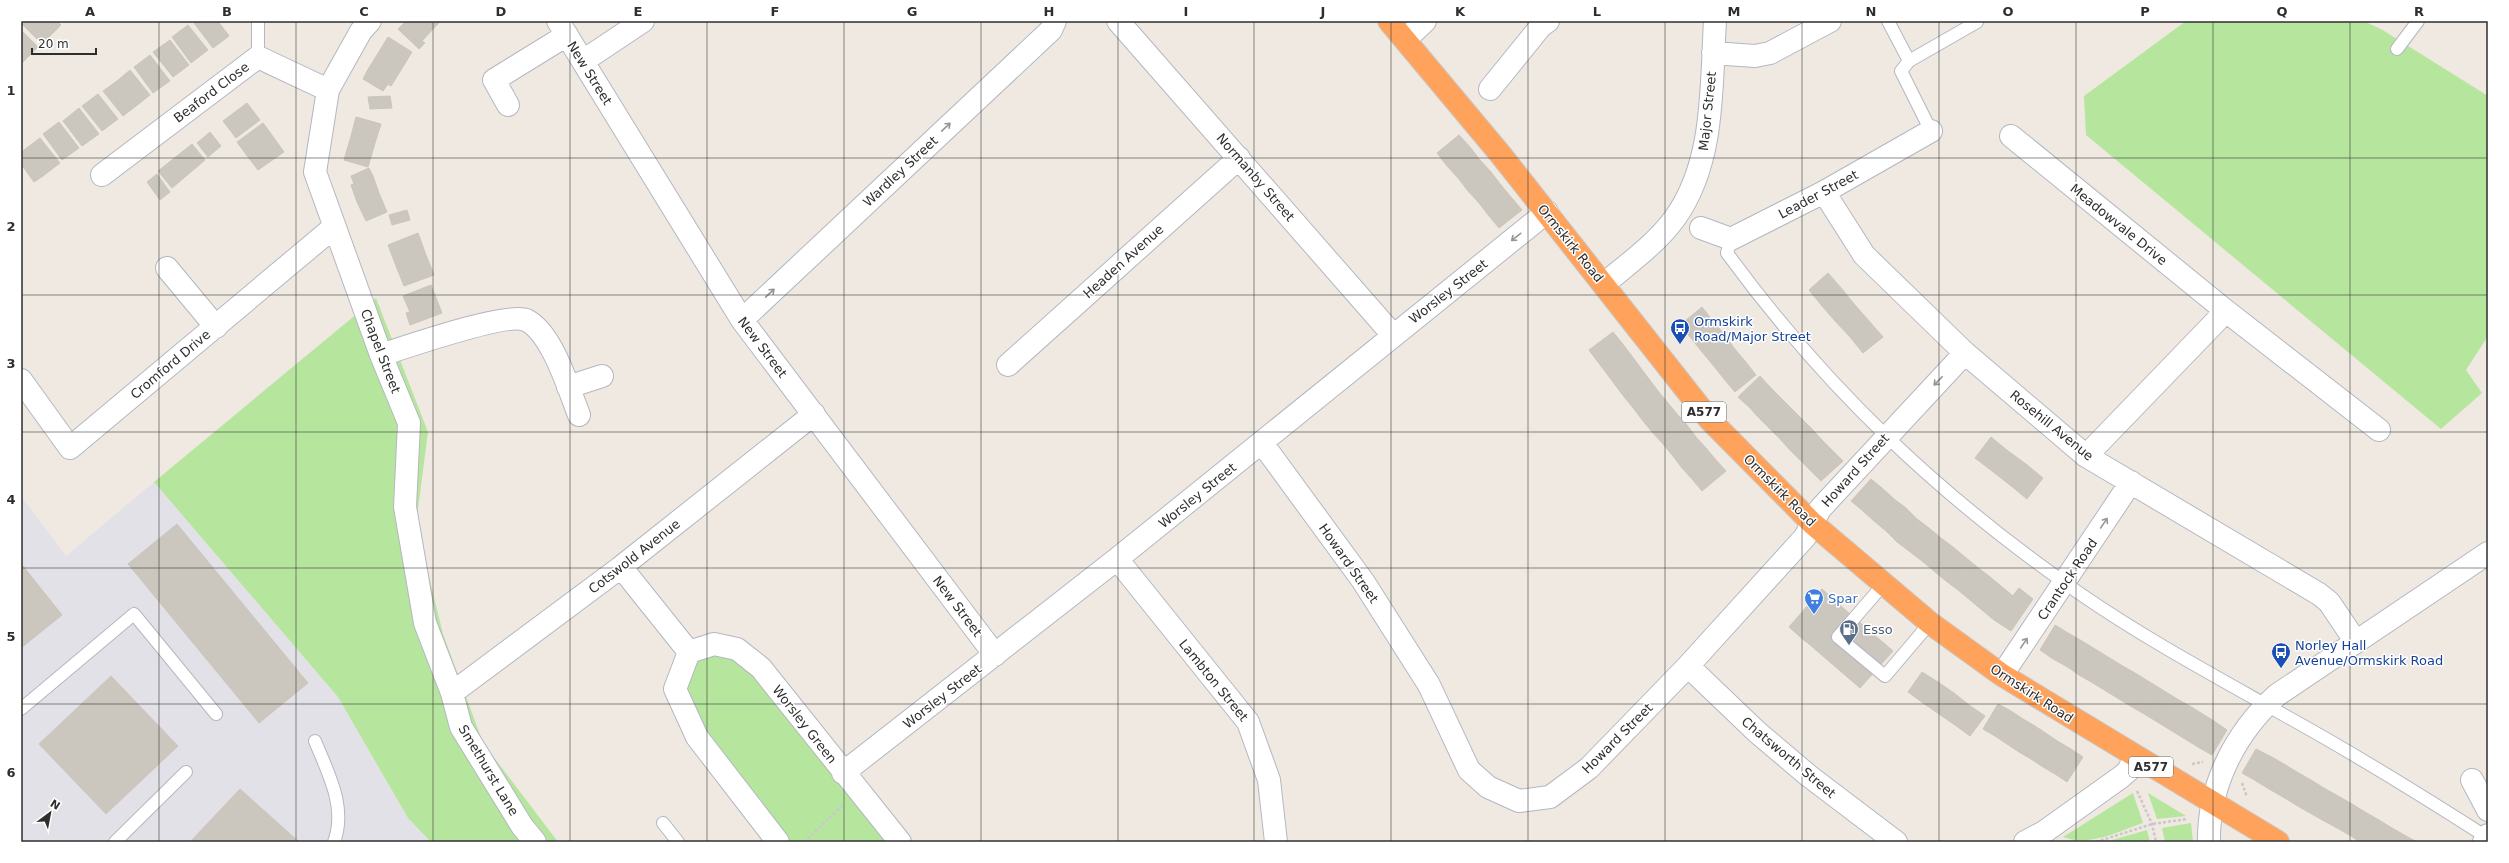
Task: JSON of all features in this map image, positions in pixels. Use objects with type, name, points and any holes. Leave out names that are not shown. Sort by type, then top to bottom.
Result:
[{"type":"highway","name":"Ormskirk Road","points":[[1389,21],[1406,39],[1547,212],[1710,420],[1812,523],[1930,623],[2002,675],[2131,764],[2212,803],[2278,842]]},
{"type":"street","name":"Chapel Street","points":[[370,21],[361,31],[328,90],[315,172],[381,355],[409,423],[405,507],[425,623],[452,693]]},
{"type":"street","points":[[583,61],[643,21]]},
{"type":"street","name":"Normanby Street","points":[[1118,21],[1393,335]]},
{"type":"street","points":[[1406,39],[1425,21]]},
{"type":"street","points":[[1490,89],[1541,26],[1548,21]]},
{"type":"street","name":"Major Street","points":[[1604,284],[1652,244],[1676,218],[1696,178],[1707,135],[1715,21]]},
{"type":"street","points":[[1713,53],[1755,56],[1770,53],[1830,21]]},
{"type":"street","name":"Wardley Street","points":[[742,320],[1046,24]]},
{"type":"street","points":[[508,105],[494,80],[562,28]]},
{"type":"street","name":"New Street","points":[[562,28],[742,320],[995,655]]},
{"type":"street","name":"Beaford Close","points":[[102,175],[258,57],[328,90]]},
{"type":"street","name":"Leader Street","points":[[1730,239],[1824,192],[1931,131]]},
{"type":"street","name":"Meadowvale Drive","points":[[2011,136],[2226,310],[2379,430]]},
{"type":"street","name":"Headen Avenue","points":[[1008,365],[1239,158]]},
{"type":"street","name":"Rosehill Avenue","points":[[1824,192],[1864,255],[1965,353],[2086,456],[2319,594],[2329,602],[2356,642]]},
{"type":"street","name":"Worsley Street","points":[[843,773],[1117,559],[1547,212]]},
{"type":"street","name":"Cromford Drive","points":[[21,380],[70,448],[334,227]]},
{"type":"street","points":[[1702,228],[1730,239]]},
{"type":"street","points":[[167,268],[216,327]]},
{"type":"street","points":[[2086,456],[2226,310]]},
{"type":"street","points":[[381,355],[502,320],[526,320],[544,335],[554,352],[579,415]]},
{"type":"street","name":"Howard Street","points":[[1262,443],[1363,581],[1429,685],[1469,770],[1488,787],[1519,801],[1550,797],[1589,768],[1688,666],[1805,537],[1820,509],[1885,436],[1965,353]]},
{"type":"street","points":[[568,387],[602,376]]},
{"type":"street","name":"Cotswold Avenue","points":[[452,693],[621,567],[814,414]]},
{"type":"street","name":"Crantock Road","points":[[2002,675],[2131,482]]},
{"type":"street","points":[[2209,842],[2208,819],[2221,773],[2242,737],[2266,705],[2277,695],[2356,642],[2486,558]]},
{"type":"street","name":"Lambton Street","points":[[1117,559],[1248,722],[1269,780],[1276,842]]},
{"type":"street","points":[[621,567],[689,652],[675,689],[697,737],[778,842]]},
{"type":"street","name":"Worsley Green","points":[[689,652],[714,644],[736,649],[761,668],[843,773],[900,842]]},
{"type":"street","name":"Chatsworth Street","points":[[1688,666],[1757,732],[1809,776],[1896,842]]},
{"type":"street","name":"Smethurst Lane","points":[[452,693],[461,727],[522,826],[535,842]]},
{"type":"street","points":[[2025,842],[2044,832],[2131,764]]},
{"type":"street","points":[[2472,780],[2488,810]]},
{"type":"lane","points":[[258,21],[258,57]]},
{"type":"lane","points":[[1888,21],[1908,61]]},
{"type":"lane","points":[[2397,49],[2418,21]]},
{"type":"lane","points":[[1931,131],[1901,71],[1908,61],[1977,22]]},
{"type":"lane","points":[[1730,239],[1728,253],[1768,309],[1815,364],[1885,436],[1959,503],[2065,582],[2159,642],[2365,762],[2487,838]]},
{"type":"lane","points":[[1883,584],[1838,637],[1885,676],[1930,623]]},
{"type":"lane","points":[[21,709],[134,614],[216,714]]},
{"type":"lane","points":[[315,741],[335,789],[339,813],[334,842]]},
{"type":"lane","points":[[115,842],[186,772]]},
{"type":"lane","points":[[663,824],[678,842]]},
{"type":"path","points":[[2131,764],[2152,824],[2156,842]]},
{"type":"path","points":[[804,842],[858,791]]},
{"type":"path","points":[[2096,842],[2152,824],[2195,818]]},
{"type":"shaded area","points":[[154,482],[338,697],[408,818],[431,842],[21,842],[21,496],[66,556]]},
{"type":"green space","points":[[2186,21],[2363,21],[2381,29],[2488,96],[2488,336],[2466,370],[2482,393],[2441,429],[2086,135],[2084,96]]},
{"type":"green space","points":[[376,298],[428,432],[416,524],[443,634],[483,743],[558,842],[431,842],[408,818],[338,697],[154,482]]},
{"type":"green space","points":[[737,649],[900,842],[778,842],[675,689],[689,652]]},
{"type":"green space","points":[[2133,793],[2143,823],[2113,834],[2093,839],[2073,840],[2063,837]]},
{"type":"green space","points":[[2148,793],[2186,816],[2157,819]]},
{"type":"green space","points":[[2191,823],[2193,842],[2165,842],[2162,828]]},
{"type":"green space","points":[[2147,830],[2150,842],[2105,842]]},
{"type":"building","points":[[23,21],[57,21],[61,25],[42,44],[21,23]]},
{"type":"building","points":[[196,21],[218,21],[229,36],[213,48],[194,23]]},
{"type":"building","points":[[406,21],[428,21],[435,27],[422,41],[425,43],[419,49],[398,29]]},
{"type":"building","points":[[428,21],[441,21],[435,27]]},
{"type":"building","points":[[188,25],[208,50],[191,63],[172,37]]},
{"type":"building","points":[[21,30],[38,47],[21,64]]},
{"type":"building","points":[[388,37],[412,52],[401,70],[377,55]]},
{"type":"building","points":[[170,40],[189,65],[173,77],[153,52]]},
{"type":"building","points":[[150,55],[170,81],[153,93],[134,67]]},
{"type":"building","points":[[377,55],[401,70],[391,86],[367,71]]},
{"type":"building","points":[[130,70],[150,95],[136,106],[117,81]]},
{"type":"building","points":[[367,71],[388,84],[383,91],[363,79]]},
{"type":"building","points":[[117,81],[136,106],[123,116],[103,91]]},
{"type":"building","points":[[98,94],[118,119],[102,131],[82,106]]},
{"type":"building","points":[[390,96],[392,108],[370,109],[368,97]]},
{"type":"building","points":[[247,103],[260,120],[236,138],[223,121]]},
{"type":"building","points":[[79,108],[99,134],[82,146],[63,121]]},
{"type":"building","points":[[356,117],[381,124],[375,143],[351,136]]},
{"type":"building","points":[[59,122],[79,148],[62,160],[43,134]]},
{"type":"building","points":[[263,123],[274,138],[248,157],[237,142]]},
{"type":"building","points":[[210,132],[221,146],[208,157],[197,143]]},
{"type":"building","points":[[1459,135],[1470,147],[1447,166],[1437,153]]},
{"type":"building","points":[[351,136],[375,143],[368,167],[344,160]]},
{"type":"building","points":[[40,138],[60,163],[43,176],[24,150]]},
{"type":"building","points":[[274,138],[284,152],[258,170],[248,157]]},
{"type":"building","points":[[192,144],[205,160],[172,188],[158,171]]},
{"type":"building","points":[[1470,147],[1480,160],[1458,178],[1447,166]]},
{"type":"building","points":[[24,150],[43,176],[34,182],[21,164],[21,152]]},
{"type":"building","points":[[1480,160],[1491,172],[1468,191],[1458,178]]},
{"type":"building","points":[[369,168],[373,176],[354,184],[351,176]]},
{"type":"building","points":[[1491,172],[1501,185],[1479,203],[1468,191]]},
{"type":"building","points":[[157,174],[170,192],[160,200],[147,182]]},
{"type":"building","points":[[373,176],[379,193],[357,202],[351,185]]},
{"type":"building","points":[[1501,185],[1511,197],[1489,216],[1479,203]]},
{"type":"building","points":[[379,193],[387,212],[366,221],[357,202]]},
{"type":"building","points":[[1511,197],[1522,210],[1499,228],[1489,216]]},
{"type":"building","points":[[407,210],[410,220],[392,225],[389,215]]},
{"type":"building","points":[[418,233],[426,255],[396,266],[388,245]]},
{"type":"building","points":[[426,255],[434,275],[404,286],[396,266]]},
{"type":"building","points":[[1828,273],[1842,289],[1822,306],[1809,290]]},
{"type":"building","points":[[431,285],[442,313],[410,325],[406,313],[410,312],[403,296]]},
{"type":"building","points":[[1842,289],[1855,305],[1836,322],[1822,306]]},
{"type":"building","points":[[1855,305],[1869,321],[1850,337],[1836,322]]},
{"type":"building","points":[[1702,307],[1713,321],[1691,338],[1680,325]]},
{"type":"building","points":[[1713,321],[1724,334],[1702,352],[1691,338]]},
{"type":"building","points":[[1869,321],[1883,337],[1863,353],[1850,337]]},
{"type":"building","points":[[1613,332],[1622,343],[1598,362],[1589,350]]},
{"type":"building","points":[[1724,334],[1734,348],[1713,365],[1702,352]]},
{"type":"building","points":[[1622,343],[1631,355],[1607,374],[1598,362]]},
{"type":"building","points":[[1734,348],[1745,361],[1724,379],[1713,365]]},
{"type":"building","points":[[1631,355],[1640,367],[1616,386],[1607,374]]},
{"type":"building","points":[[1745,361],[1756,375],[1735,392],[1724,379]]},
{"type":"building","points":[[1640,367],[1649,379],[1625,398],[1616,386]]},
{"type":"building","points":[[1760,376],[1770,387],[1749,407],[1738,397]]},
{"type":"building","points":[[1649,379],[1658,391],[1634,409],[1625,398]]},
{"type":"building","points":[[1770,387],[1780,397],[1759,418],[1749,407]]},
{"type":"building","points":[[1658,391],[1668,403],[1643,421],[1634,409]]},
{"type":"building","points":[[1780,397],[1791,408],[1769,428],[1759,418]]},
{"type":"building","points":[[1668,403],[1677,414],[1653,433],[1643,421]]},
{"type":"building","points":[[1791,408],[1801,418],[1780,439],[1769,428]]},
{"type":"building","points":[[1677,414],[1687,425],[1663,444],[1653,433]]},
{"type":"building","points":[[1801,418],[1812,429],[1790,450],[1780,439]]},
{"type":"building","points":[[1687,425],[1696,437],[1673,456],[1663,444]]},
{"type":"building","points":[[1812,429],[1822,440],[1800,460],[1790,450]]},
{"type":"building","points":[[1696,437],[1706,448],[1682,468],[1673,456]]},
{"type":"building","points":[[1991,437],[2008,451],[1992,471],[1975,458]]},
{"type":"building","points":[[1822,440],[1832,450],[1811,471],[1800,460]]},
{"type":"building","points":[[1706,448],[1716,460],[1692,479],[1682,468]]},
{"type":"building","points":[[1832,450],[1843,461],[1821,481],[1811,471]]},
{"type":"building","points":[[2008,451],[2026,464],[2010,485],[1992,471]]},
{"type":"building","points":[[1716,460],[1726,471],[1702,491],[1692,479]]},
{"type":"building","points":[[2026,464],[2043,478],[2027,499],[2010,485]]},
{"type":"building","points":[[1871,479],[1882,488],[1863,511],[1851,501]]},
{"type":"building","points":[[1882,488],[1894,499],[1874,521],[1863,511]]},
{"type":"building","points":[[1894,499],[1906,508],[1886,531],[1874,521]]},
{"type":"building","points":[[1906,508],[1917,519],[1897,542],[1886,531]]},
{"type":"building","points":[[1917,519],[1929,528],[1909,551],[1897,542]]},
{"type":"building","points":[[177,524],[308,683],[259,723],[128,564]]},
{"type":"building","points":[[1929,528],[1941,538],[1922,561],[1909,551]]},
{"type":"building","points":[[1941,538],[1953,547],[1934,571],[1922,561]]},
{"type":"building","points":[[1953,547],[1965,557],[1946,581],[1934,571]]},
{"type":"building","points":[[1965,557],[1977,567],[1958,590],[1946,581]]},
{"type":"building","points":[[23,566],[62,615],[21,648],[21,567]]},
{"type":"building","points":[[1977,567],[1989,576],[1970,600],[1958,590]]},
{"type":"building","points":[[1989,576],[2001,586],[1982,610],[1970,600]]},
{"type":"building","points":[[2001,586],[2013,596],[1994,620],[1982,610]]},
{"type":"building","points":[[2019,588],[2033,599],[2011,631],[1994,620]]},
{"type":"building","name":"Spar","points":[[1822,589],[1839,604],[1806,642],[1789,627]]},
{"type":"building","name":"Esso","points":[[1834,600],[1893,651],[1860,688],[1802,638]]},
{"type":"building","points":[[2055,625],[2068,633],[2053,659],[2040,650]]},
{"type":"building","points":[[2068,633],[2082,641],[2066,666],[2053,659]]},
{"type":"building","points":[[2082,641],[2095,649],[2079,675],[2066,666]]},
{"type":"building","points":[[2095,649],[2108,657],[2093,683],[2079,675]]},
{"type":"building","points":[[2108,657],[2121,665],[2106,691],[2093,683]]},
{"type":"building","points":[[2121,665],[2135,673],[2119,699],[2106,691]]},
{"type":"building","points":[[1922,672],[1938,682],[1923,703],[1908,692]]},
{"type":"building","points":[[2135,673],[2148,681],[2132,707],[2119,699]]},
{"type":"building","points":[[111,676],[178,746],[106,814],[39,744]]},
{"type":"building","points":[[2148,681],[2161,689],[2146,715],[2132,707]]},
{"type":"building","points":[[1938,682],[1954,693],[1939,714],[1923,703]]},
{"type":"building","points":[[2161,689],[2174,697],[2159,723],[2146,715]]},
{"type":"building","points":[[1954,693],[1969,705],[1955,725],[1939,714]]},
{"type":"building","points":[[2174,697],[2188,705],[2172,731],[2159,723]]},
{"type":"building","points":[[1998,704],[2011,711],[1995,736],[1983,729]]},
{"type":"building","points":[[1969,705],[1985,716],[1970,736],[1955,725]]},
{"type":"building","points":[[2188,705],[2201,713],[2185,739],[2172,731]]},
{"type":"building","points":[[2011,711],[2023,719],[2007,744],[1995,736]]},
{"type":"building","points":[[2201,713],[2214,721],[2198,747],[2185,739]]},
{"type":"building","points":[[2023,719],[2035,726],[2019,752],[2007,744]]},
{"type":"building","points":[[2214,721],[2227,730],[2212,755],[2198,747]]},
{"type":"building","points":[[2035,726],[2047,734],[2031,759],[2019,752]]},
{"type":"building","points":[[2047,734],[2059,742],[2043,767],[2031,759]]},
{"type":"building","points":[[2059,742],[2071,749],[2055,774],[2043,767]]},
{"type":"building","points":[[2071,749],[2083,757],[2067,782],[2055,774]]},
{"type":"building","points":[[2256,749],[2270,756],[2256,781],[2242,773]]},
{"type":"building","points":[[2270,756],[2284,764],[2269,789],[2256,781]]},
{"type":"building","points":[[2284,764],[2297,772],[2283,797],[2269,789]]},
{"type":"building","points":[[2297,772],[2311,780],[2296,805],[2283,797]]},
{"type":"building","points":[[2311,780],[2324,788],[2310,813],[2296,805]]},
{"type":"building","points":[[2324,788],[2338,796],[2324,821],[2310,813]]},
{"type":"building","points":[[240,789],[299,842],[190,842]]},
{"type":"building","points":[[2338,796],[2352,804],[2337,828],[2324,821]]},
{"type":"building","points":[[2352,804],[2365,812],[2351,836],[2337,828]]},
{"type":"building","points":[[2365,812],[2379,820],[2366,842],[2360,842],[2351,836]]},
{"type":"building","points":[[2379,820],[2392,828],[2384,842],[2366,842]]},
{"type":"building","points":[[2392,828],[2406,836],[2402,842],[2384,842]]},
{"type":"building","points":[[2406,836],[2417,842],[2402,842]]},
{"type":"place","name":"Ormskirk Road/Major Street","points":[[1680,345]]},
{"type":"place","name":"Spar","points":[[1814,615]]},
{"type":"place","name":"Esso","points":[[1849,646]]},
{"type":"place","name":"Norley Hall Avenue/Ormskirk Road","points":[[2281,669]]}]
